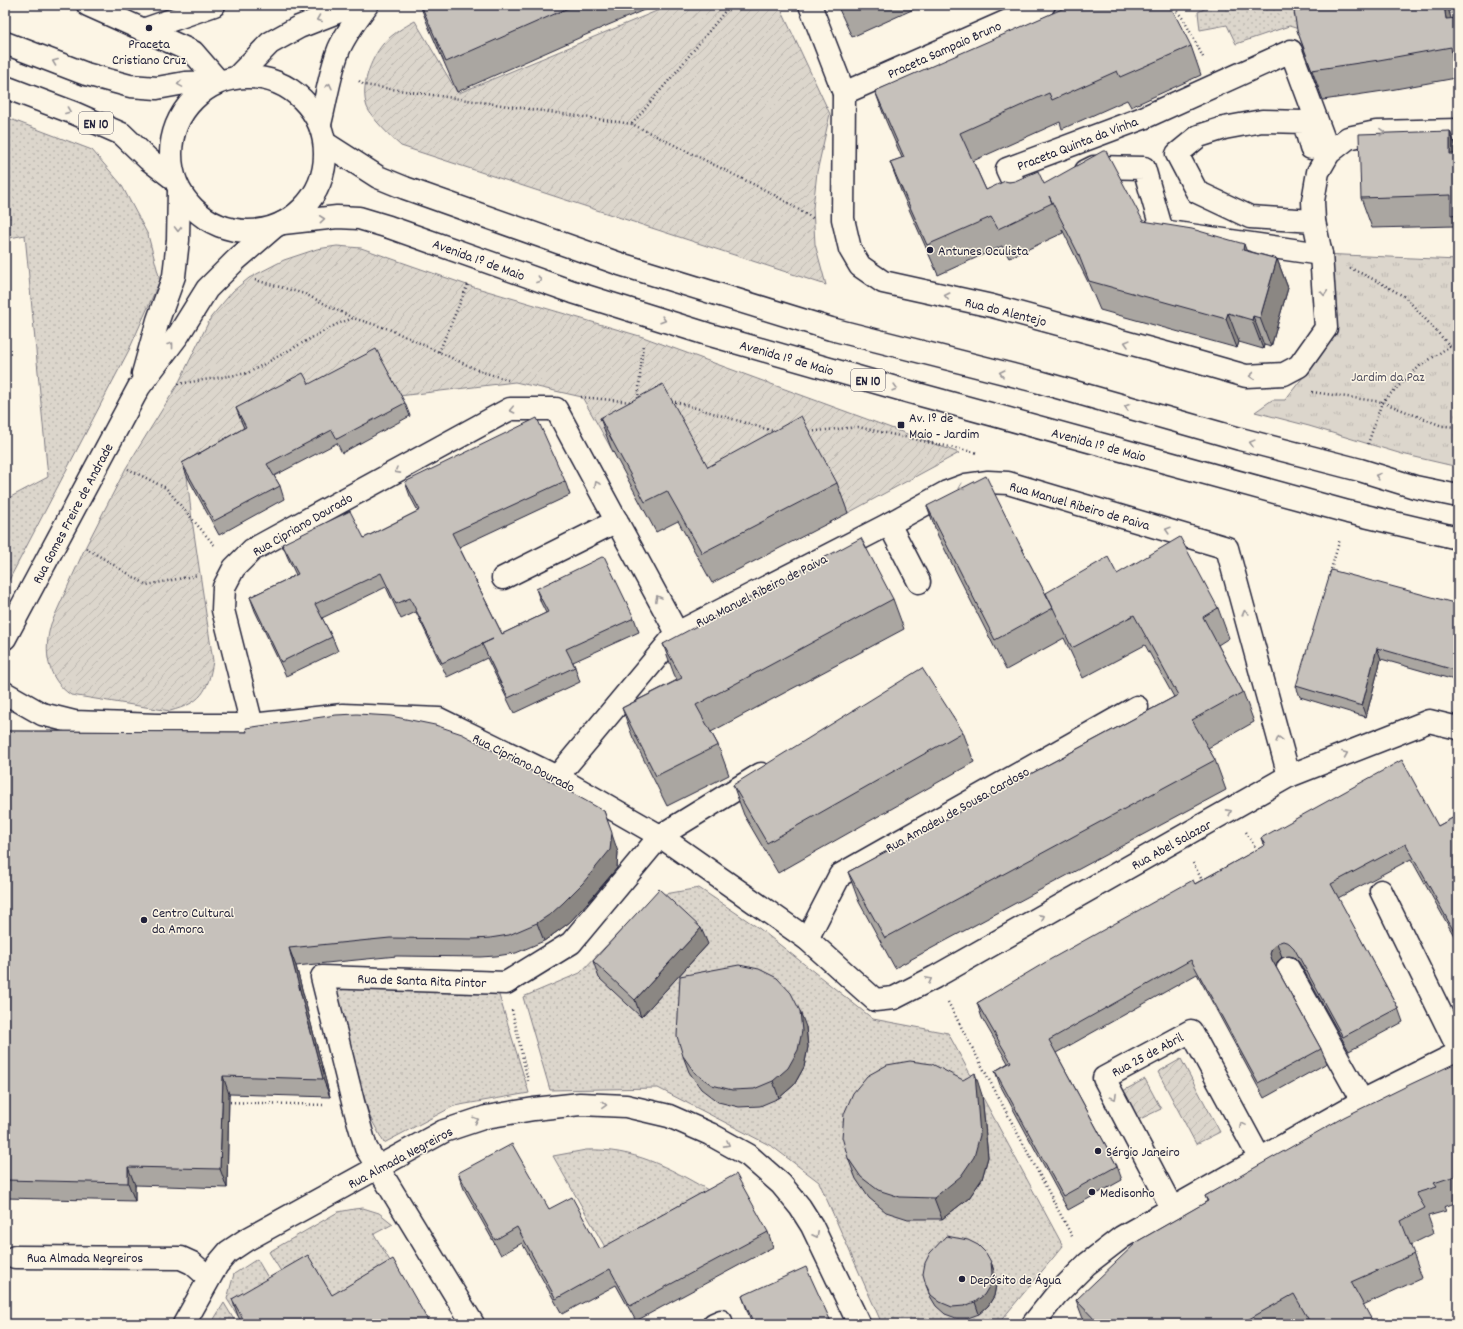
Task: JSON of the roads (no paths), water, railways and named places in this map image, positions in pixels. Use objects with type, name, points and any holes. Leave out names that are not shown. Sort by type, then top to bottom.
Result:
[{"type":"street","points":[[88,5],[193,52],[228,80]]},
{"type":"street","points":[[143,30],[214,5]]},
{"type":"street","points":[[228,80],[270,43],[300,27],[355,5]]},
{"type":"street","points":[[322,134],[335,60],[352,25],[367,5]]},
{"type":"street","name":"Rua do Alentejo","points":[[810,5],[844,93],[843,219],[850,249],[860,266],[883,282],[992,306],[1246,376],[1284,374],[1299,366],[1326,328],[1321,254],[1314,221],[1314,201],[1318,172]]},
{"type":"street","name":"Praceta Sampaio Bruno","points":[[844,93],[1044,5]]},
{"type":"street","points":[[5,43],[86,74],[130,86],[157,88],[185,83],[257,77],[277,82],[295,92],[310,107],[322,134],[378,177],[405,188],[620,264],[831,328],[1036,381],[1232,437],[1360,470],[1458,501]]},
{"type":"street","name":"Praceta Quinta da Vinha","points":[[1321,254],[1162,231],[1144,168],[1094,167],[1021,199],[1007,169],[1143,118],[1292,51],[1328,153]]},
{"type":"street","name":"EN 10","points":[[177,185],[170,160],[171,140],[177,122],[192,100],[202,92],[228,80]]},
{"type":"street","name":"EN 10","points":[[5,87],[74,113],[122,134],[177,185],[196,212],[219,226],[246,232],[278,225],[302,210],[317,190],[325,167],[322,134]]},
{"type":"street","points":[[1314,221],[1250,217],[1196,192],[1178,154],[1199,136],[1224,128],[1262,121],[1304,122],[1318,172]]},
{"type":"street","points":[[1318,172],[1328,153],[1348,138],[1376,132],[1458,130]]},
{"type":"street","points":[[139,387],[158,320],[174,276],[178,240],[177,185]]},
{"type":"street","name":"Avenida 1º de Maio","points":[[278,225],[337,217],[359,218],[389,227],[574,292],[714,336],[910,392],[1348,512],[1458,538]]},
{"type":"street","points":[[139,387],[179,334],[207,289],[236,260],[278,225]]},
{"type":"street","name":"Rua Gomes Freire de Andrade","points":[[5,638],[139,387]]},
{"type":"street","name":"Rua Cipriano Dourado","points":[[677,632],[556,409],[510,409],[252,550],[234,568],[224,587],[223,610],[252,725],[343,715],[439,719],[557,777],[660,836],[807,938],[875,1000],[894,998]]},
{"type":"street","name":"Rua Manuel Ribeiro de Paiva","points":[[557,777],[677,632],[889,524],[947,492],[966,485],[988,482],[1008,483],[1227,548],[1290,776]]},
{"type":"street","points":[[1415,487],[1458,496]]},
{"type":"street","points":[[503,578],[617,521]]},
{"type":"street","points":[[889,524],[920,582]]},
{"type":"street","points":[[5,693],[42,714],[74,722],[157,725],[252,725]]},
{"type":"street","name":"Rua Amadeu de Sousa Cardoso","points":[[807,938],[840,875],[1137,707]]},
{"type":"street","name":"Rua Abel Salazar","points":[[894,998],[935,977],[1290,776],[1429,721],[1458,728]]},
{"type":"street","name":"Rua de Santa Rita Pintor","points":[[473,1324],[366,1148],[322,977],[506,984],[571,943],[660,836],[780,763]]},
{"type":"street","points":[[1381,892],[1458,1048]]},
{"type":"street","points":[[1288,968],[1362,1101]]},
{"type":"street","name":"Rua 25 de Abril","points":[[1172,1208],[1104,1078],[1191,1031],[1260,1159]]},
{"type":"street","points":[[1033,1324],[1056,1295],[1086,1264],[1122,1237],[1362,1101],[1458,1053]]},
{"type":"street","name":"Rua Almada Negreiros","points":[[15,1257],[181,1258],[192,1262],[209,1278],[217,1265],[228,1252],[246,1240],[444,1131],[486,1117],[534,1109],[580,1104],[618,1106],[669,1116],[710,1134],[748,1155],[781,1184],[800,1207],[812,1226],[859,1324]]},
{"type":"street","points":[[184,1324],[209,1278]]},
{"type":"place","name":"Praceta Cristiano Cruz","points":[[149,28]]},
{"type":"place","name":"Antunes Oculista","points":[[930,250]]},
{"type":"place","name":"Av. 1º de Maio - Jardim","points":[[901,425]]},
{"type":"place","name":"Centro Cultural da Amora","points":[[144,920]]},
{"type":"place","name":"Sérgio Janeiro","points":[[1098,1151]]},
{"type":"place","name":"Medisonho","points":[[1092,1192]]},
{"type":"place","name":"Depósito de Água","points":[[962,1279]]},
{"type":"park label","name":"Jardim da Paz","points":[[1388,376]]}]
